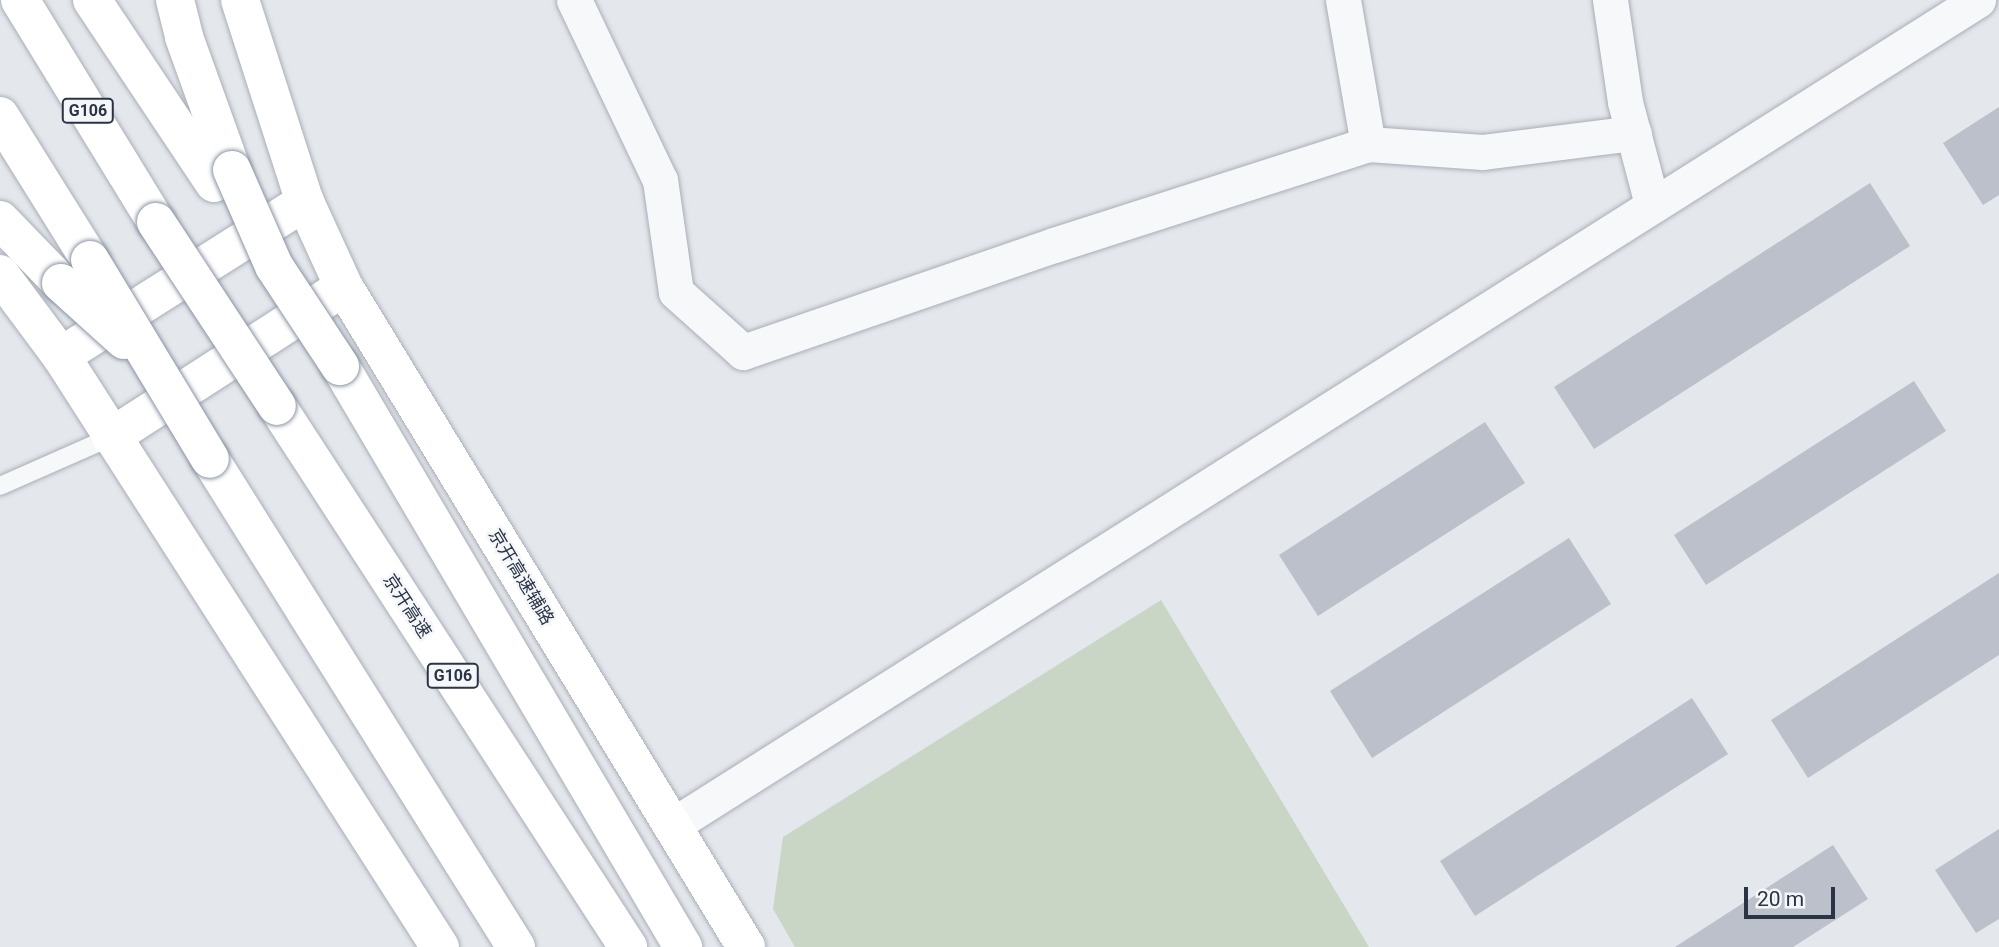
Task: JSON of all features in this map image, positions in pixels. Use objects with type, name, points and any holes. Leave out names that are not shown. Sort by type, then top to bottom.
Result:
[{"type":"main road","name":"京开高速","points":[[20,0],[156,222],[628,947]]},
{"type":"main road","points":[[92,0],[223,177],[274,266],[340,366],[683,947]]},
{"type":"main road","points":[[175,0],[223,177]]},
{"type":"main road","name":"京开高速辅路","points":[[240,0],[305,202],[344,287],[746,947]]},
{"type":"main road","points":[[0,116],[76,272],[150,364],[516,947]]},
{"type":"main road","points":[[61,356],[305,202]]},
{"type":"main road","points":[[0,220],[76,272]]},
{"type":"main road","points":[[0,274],[61,356],[440,947]]},
{"type":"main road","points":[[111,437],[344,287]]},
{"type":"street","points":[[574,0],[660,180],[676,292],[743,352],[1054,245],[1368,144],[1483,152],[1634,133]]},
{"type":"street","points":[[1343,0],[1368,144]]},
{"type":"street","points":[[1610,0],[1625,102],[1652,204]]},
{"type":"street","points":[[673,825],[1978,0]]},
{"type":"lane","points":[[0,486],[111,437]]},
{"type":"green space","points":[[1161,600],[1369,947],[795,947],[773,909],[783,837]]},
{"type":"building","points":[[1999,107],[1999,195],[1983,205],[1943,143]]},
{"type":"building","points":[[1870,183],[1910,246],[1594,449],[1554,387]]},
{"type":"building","points":[[1914,381],[1946,431],[1706,585],[1674,535]]},
{"type":"building","points":[[1485,422],[1525,483],[1318,616],[1279,555]]},
{"type":"building","points":[[1569,538],[1611,604],[1372,758],[1330,691]]},
{"type":"building","points":[[1999,573],[1999,655],[1808,778],[1771,720]]},
{"type":"building","points":[[1692,698],[1728,754],[1475,916],[1440,861]]},
{"type":"building","points":[[1999,829],[1999,919],[1976,933],[1935,870]]},
{"type":"building","points":[[1833,845],[1868,899],[1793,947],[1675,947]]}]
